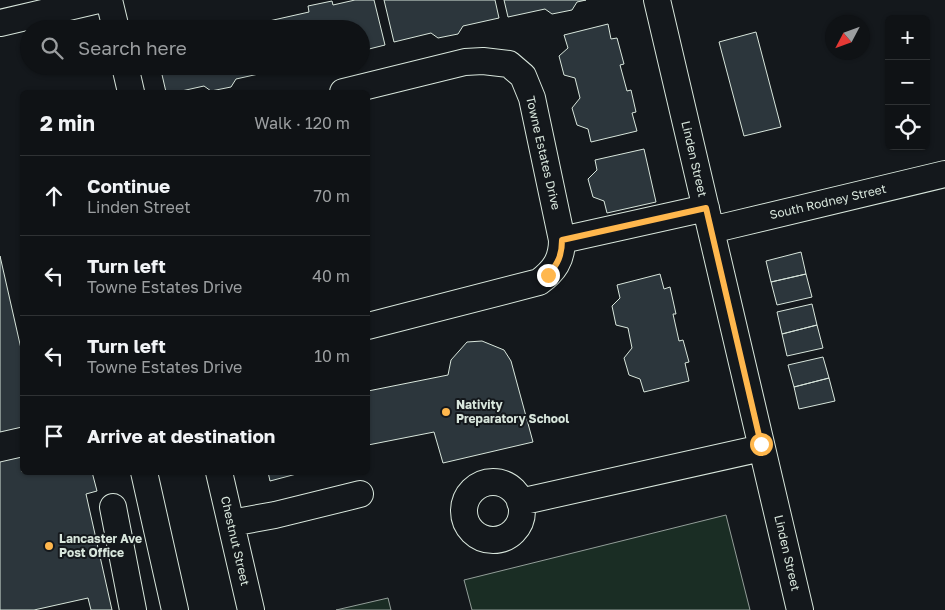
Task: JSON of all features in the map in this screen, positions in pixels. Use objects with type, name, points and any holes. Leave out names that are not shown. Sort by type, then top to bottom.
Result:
[{"type":"street","points":[[0,23],[98,0]]},
{"type":"street","points":[[110,0],[114,20]]},
{"type":"street","name":"Linden Street","points":[[657,0],[800,610]]},
{"type":"street","name":"Towne Estates Drive","points":[[351,90],[465,62],[492,61],[509,64],[523,76],[532,98],[562,240],[561,257],[556,266],[539,282],[370,325]]},
{"type":"street","points":[[127,75],[131,90]]},
{"type":"street","name":"South Rodney Street","points":[[708,219],[945,174]]},
{"type":"street","points":[[562,240],[708,219]]},
{"type":"street","points":[[520,502],[762,448]]},
{"type":"street","points":[[145,475],[174,610]]},
{"type":"street","name":"Chestnut Street","points":[[220,475],[251,610]]},
{"type":"street","points":[[231,523],[275,515],[360,494]]},
{"type":"street","points":[[113,507],[133,610]]},
{"type":"green space","points":[[726,515],[750,610],[472,610],[464,580]]},
{"type":"green space","points":[[388,598],[391,610],[336,610]]},
{"type":"building","points":[[355,0],[374,0],[385,45],[370,49],[370,20],[273,20],[309,12],[308,6],[332,1],[333,5]]},
{"type":"building","points":[[384,0],[495,0],[499,18],[463,26],[458,34],[438,38],[431,33],[394,42]]},
{"type":"building","points":[[504,0],[586,0],[577,2],[572,10],[552,14],[545,9],[508,17]]},
{"type":"building","points":[[608,24],[611,39],[617,38],[624,64],[620,65],[627,91],[631,90],[636,112],[632,113],[637,131],[591,142],[588,129],[577,125],[572,108],[580,98],[575,78],[564,75],[559,56],[568,48],[564,35]]},
{"type":"building","points":[[756,32],[781,127],[744,136],[719,42]]},
{"type":"building","points":[[162,75],[254,75],[236,79],[231,87],[216,90],[210,90],[204,86],[186,90],[166,90]]},
{"type":"building","points":[[644,149],[656,202],[607,213],[604,201],[593,197],[588,179],[597,170],[595,160]]},
{"type":"building","points":[[801,252],[806,274],[771,282],[766,261]]},
{"type":"building","points":[[0,256],[20,344],[20,427],[0,432]]},
{"type":"building","points":[[660,274],[664,289],[670,287],[679,341],[683,340],[689,362],[685,363],[689,381],[644,392],[640,379],[629,375],[624,358],[632,348],[628,328],[616,325],[612,306],[620,298],[617,285]]},
{"type":"building","points":[[806,274],[812,297],[777,305],[771,282]]},
{"type":"building","points":[[812,304],[817,325],[782,334],[777,312]]},
{"type":"building","points":[[817,325],[823,348],[787,356],[782,334]]},
{"type":"building","name":"Nativity Preparatory School","points":[[482,341],[504,350],[511,361],[533,442],[443,463],[434,432],[370,445],[370,391],[448,375],[451,360],[467,342]]},
{"type":"building","points":[[823,357],[829,378],[794,387],[788,365]]},
{"type":"building","points":[[829,378],[835,401],[799,409],[794,387]]},
{"type":"building","name":"Lancaster Ave Post Office","points":[[20,457],[20,475],[93,475],[97,491],[86,494],[112,610],[91,610],[88,598],[34,610],[0,610],[0,462]]},
{"type":"building","points":[[269,475],[293,475],[270,481]]},
{"type":"place","name":"Nativity Preparatory School","points":[[446,412]]},
{"type":"place","name":"Lancaster Ave Post Office","points":[[49,546]]},
{"type":"route","points":[[548,275],[561,257],[562,240],[706,208],[761,444]]}]
